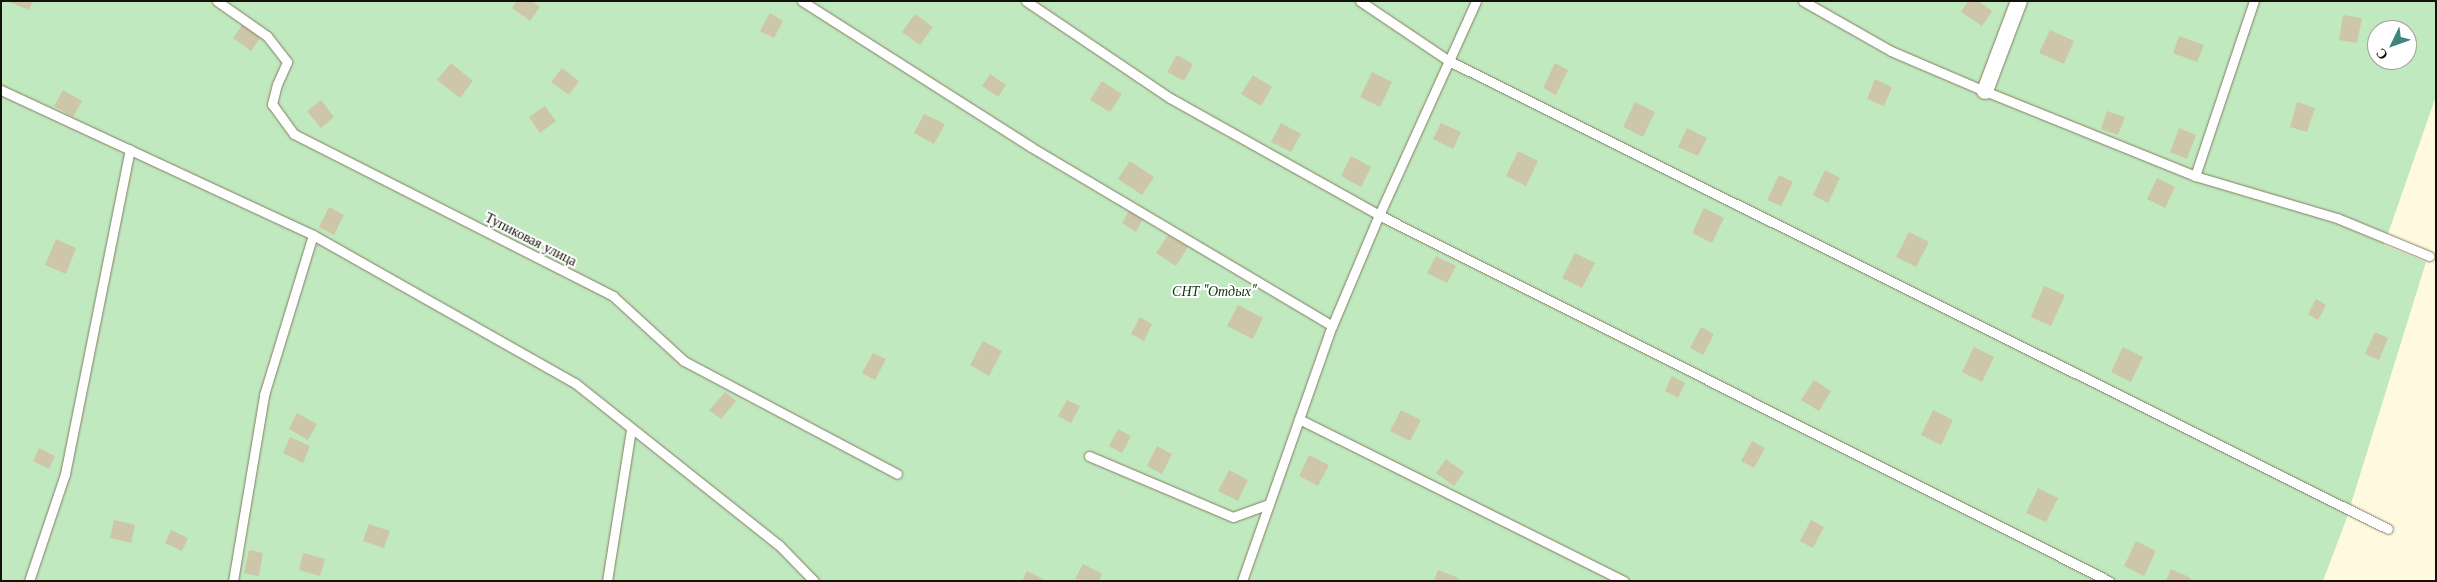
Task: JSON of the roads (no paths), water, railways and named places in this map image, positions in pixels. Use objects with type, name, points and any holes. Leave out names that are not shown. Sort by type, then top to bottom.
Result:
[{"type":"street","points":[[1984,91],[2020,1]]},
{"type":"lane","name":"Тупиковая улица","points":[[217,1],[267,36],[288,62],[277,84],[272,104],[294,134],[613,296],[684,361],[897,474]]},
{"type":"lane","points":[[802,1],[1031,148],[1332,326]]},
{"type":"lane","points":[[1026,1],[1170,98],[1378,215],[2110,581]]},
{"type":"lane","points":[[1360,1],[1449,61],[2388,529]]},
{"type":"lane","points":[[1242,581],[1332,326],[1378,215],[1476,1]]},
{"type":"lane","points":[[1803,1],[1891,52],[1984,91],[2196,176],[2337,218],[2429,256]]},
{"type":"lane","points":[[2196,176],[2254,1]]},
{"type":"lane","points":[[1,90],[313,235],[574,383],[779,545],[814,581]]},
{"type":"lane","points":[[29,581],[65,474],[130,150]]},
{"type":"lane","points":[[233,581],[264,394],[313,235]]},
{"type":"lane","points":[[1299,419],[1624,581]]},
{"type":"lane","points":[[607,581],[631,429]]},
{"type":"lane","points":[[1089,456],[1233,517],[1269,504]]},
{"type":"park label","name":"СНТ \"Отдых\"","points":[[1214,291]]}]
